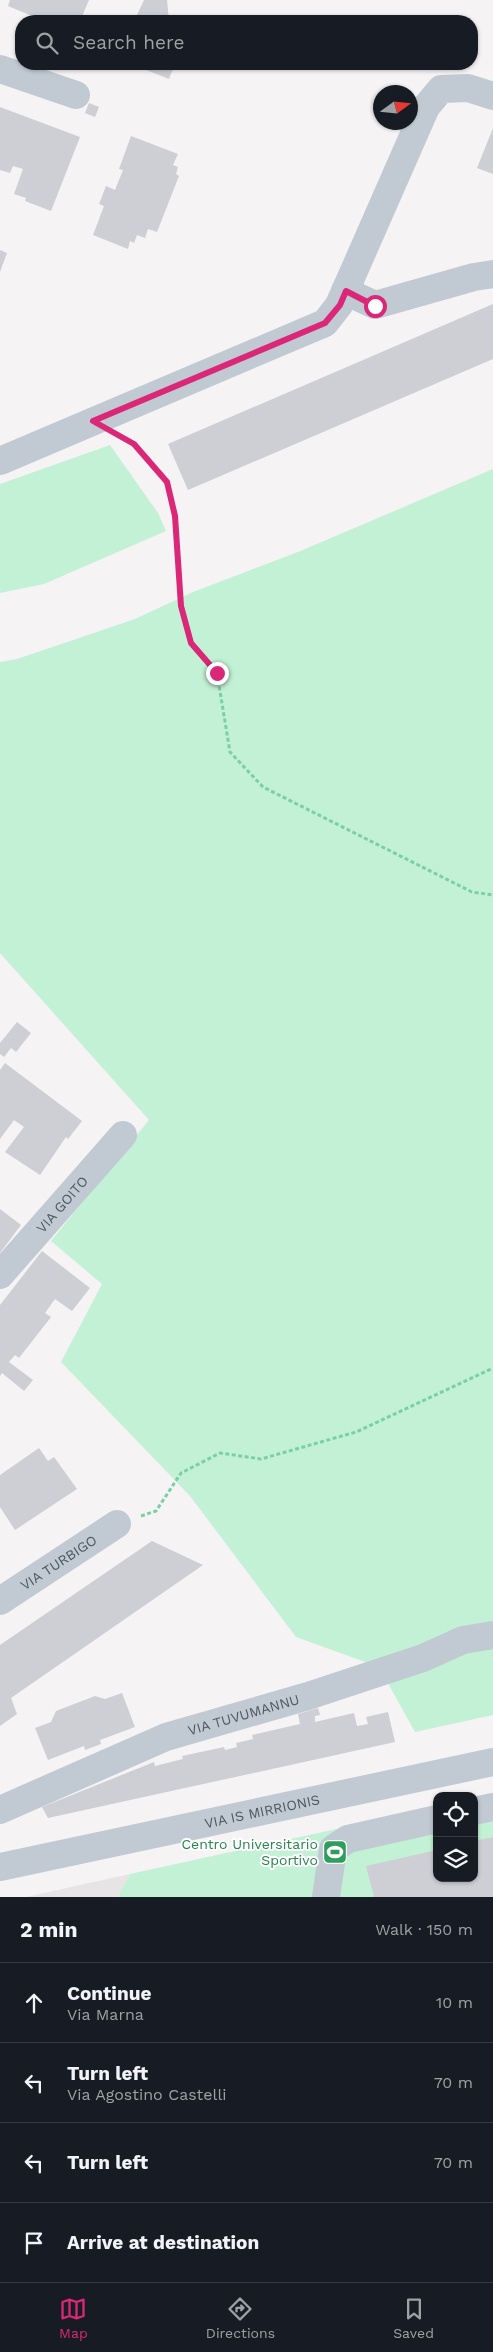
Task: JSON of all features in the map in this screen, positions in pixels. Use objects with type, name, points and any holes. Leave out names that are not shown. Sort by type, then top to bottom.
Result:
[{"type":"street","points":[[0,69],[76,95]]},
{"type":"street","points":[[0,460],[325,323],[340,305],[426,107],[441,89],[468,88],[493,96]]},
{"type":"street","points":[[346,291],[375,306],[474,277],[493,274]]},
{"type":"street","name":"VIA GOITO","points":[[0,1275],[123,1135]]},
{"type":"street","name":"VIA TURBIGO","points":[[0,1601],[117,1524]]},
{"type":"street","name":"VIA TUVUMANNU","points":[[0,1810],[166,1737],[308,1696],[423,1658],[463,1640],[493,1635]]},
{"type":"street","name":"VIA IS MIRRIONIS","points":[[0,1867],[493,1762]]},
{"type":"street","points":[[478,1810],[493,1807]]},
{"type":"street","points":[[326,1897],[332,1849],[348,1839],[433,1820]]},
{"type":"path","points":[[93,421],[134,444],[167,482],[175,516],[181,606],[191,643],[217,673],[230,752],[262,787],[472,892],[493,895]]},
{"type":"path","points":[[117,1524],[156,1511],[181,1473],[220,1453],[261,1459],[356,1432],[493,1368]]},
{"type":"shaded area","points":[[130,1874],[118,1897],[26,1897]]},
{"type":"green space","points":[[110,445],[158,513],[166,531],[44,584],[0,593],[0,484]]},
{"type":"green space","points":[[493,469],[493,1715],[415,1732],[379,1667],[296,1637],[190,1496],[61,1362],[102,1284],[51,1241],[149,1120],[0,953],[0,662],[17,659],[135,619],[193,592],[298,552]]},
{"type":"green space","name":"Centro Universitario Sportivo","points":[[493,1794],[493,1897],[118,1897],[130,1874],[433,1808],[433,1882],[478,1882],[478,1798]]},
{"type":"building","points":[[10,0],[89,0],[83,15],[30,15],[8,6]]},
{"type":"building","points":[[144,0],[167,0],[168,15],[137,15]]},
{"type":"building","points":[[146,70],[174,70],[169,79]]},
{"type":"building","points":[[89,103],[99,107],[95,117],[85,113]]},
{"type":"building","points":[[0,107],[80,137],[51,211],[25,201],[26,198],[14,194],[23,169],[13,166],[10,173],[0,170]]},
{"type":"building","points":[[493,128],[493,174],[477,168]]},
{"type":"building","points":[[131,136],[178,154],[173,165],[178,167],[176,174],[179,176],[157,232],[148,229],[145,238],[137,235],[134,243],[130,241],[128,249],[93,235],[104,206],[99,204],[106,186],[115,190],[123,170],[119,169]]},
{"type":"building","points":[[0,250],[7,253],[0,272]]},
{"type":"building","points":[[493,304],[493,359],[188,490],[168,444]]},
{"type":"building","points":[[17,1022],[31,1033],[16,1052],[11,1048],[4,1057],[0,1054],[0,1043]]},
{"type":"building","points":[[5,1063],[82,1121],[68,1139],[66,1137],[40,1175],[5,1152],[24,1127],[14,1120],[0,1139],[0,1070]]},
{"type":"building","points":[[0,1209],[21,1225],[0,1253]]},
{"type":"building","points":[[42,1251],[90,1288],[72,1311],[55,1299],[45,1313],[51,1317],[19,1358],[15,1355],[9,1362],[33,1380],[24,1391],[2,1373],[0,1376],[0,1305]]},
{"type":"building","points":[[39,1448],[48,1461],[54,1457],[77,1489],[15,1530],[0,1507],[0,1475]]},
{"type":"building","points":[[152,1541],[203,1565],[11,1698],[17,1714],[0,1726],[0,1645]]},
{"type":"building","points":[[122,1693],[135,1727],[100,1740],[101,1744],[85,1750],[84,1746],[48,1760],[35,1728],[51,1722],[56,1711],[95,1696],[105,1699]]},
{"type":"building","points":[[318,1708],[320,1715],[315,1716],[315,1722],[354,1713],[357,1726],[368,1724],[366,1717],[388,1712],[395,1742],[48,1818],[42,1807],[154,1762],[155,1766],[183,1759],[182,1756],[224,1747],[225,1750],[237,1747],[236,1743],[253,1739],[252,1735],[300,1724],[298,1714]]},
{"type":"building","points":[[493,1837],[493,1897],[374,1897],[366,1866],[433,1851],[433,1882],[478,1882],[478,1840]]},
{"type":"place","name":"Centro Universitario Sportivo","points":[[335,1852]]},
{"type":"route","points":[[217,673],[191,643],[181,606],[175,516],[167,482],[134,444],[93,421],[325,323],[340,305],[346,291],[375,306]]}]
